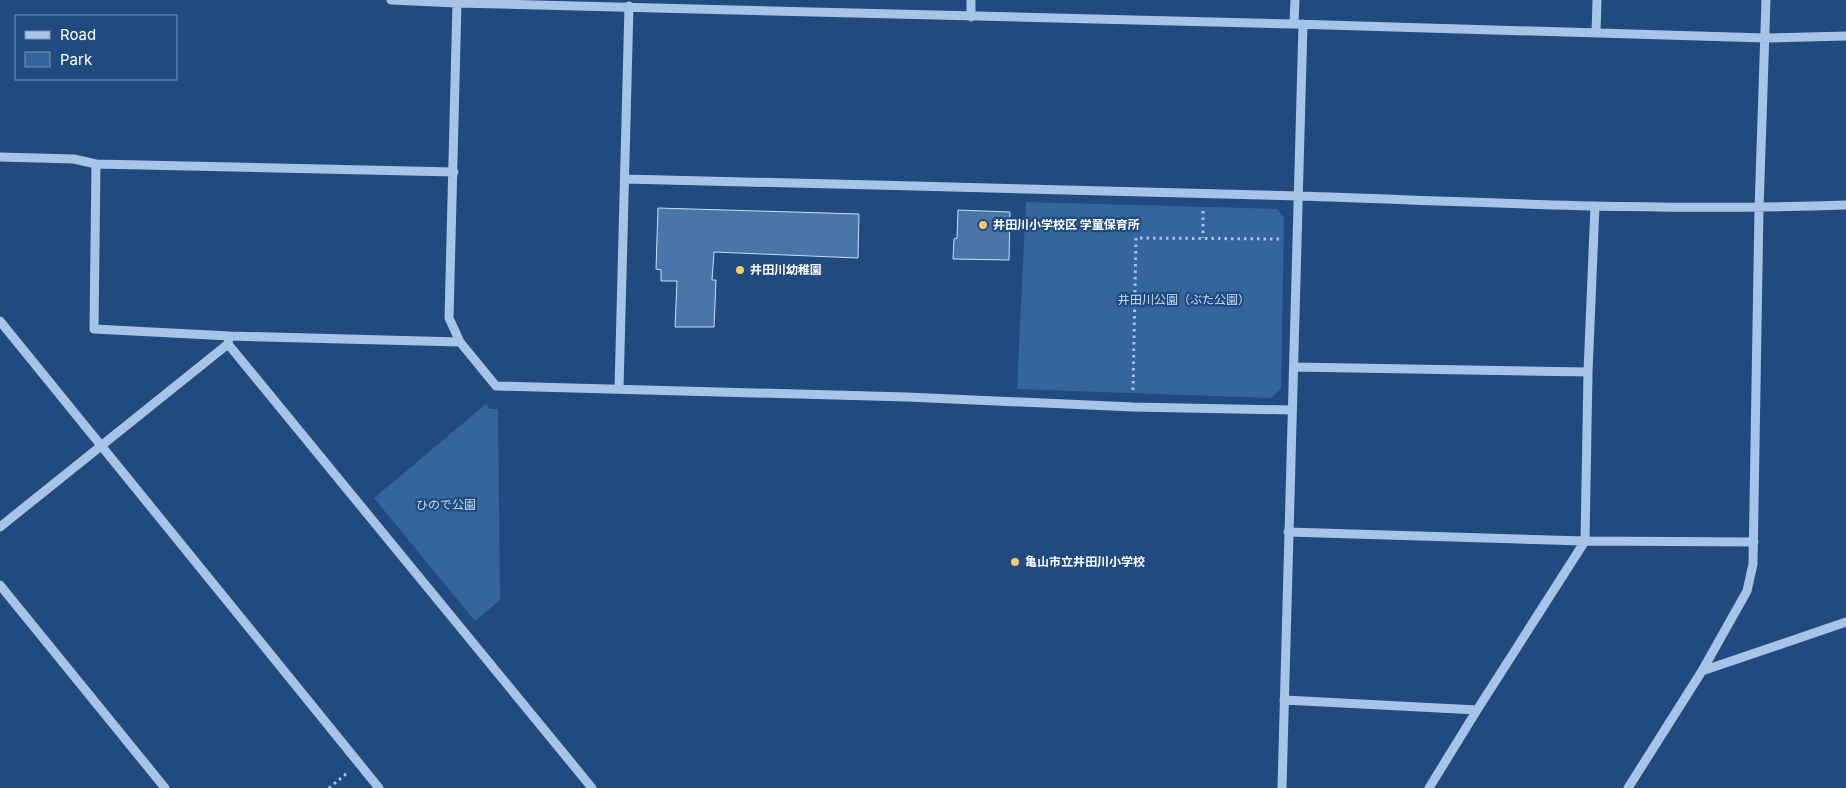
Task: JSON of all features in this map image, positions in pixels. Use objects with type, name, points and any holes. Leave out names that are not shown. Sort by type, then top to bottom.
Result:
[{"type":"street","points":[[391,0],[1765,38],[1846,36]]},
{"type":"street","points":[[971,0],[971,17]]},
{"type":"street","points":[[1282,788],[1298,196],[1299,24],[1295,0]]},
{"type":"street","points":[[1596,33],[1597,0]]},
{"type":"street","points":[[1628,788],[1702,671],[1747,591],[1752,564],[1754,542],[1759,208],[1766,0]]},
{"type":"street","points":[[454,2],[454,172],[449,318],[460,342],[496,386],[907,397],[1133,407],[1291,410]]},
{"type":"street","points":[[619,389],[629,6]]},
{"type":"street","points":[[0,157],[74,159],[96,164],[454,172]]},
{"type":"street","points":[[96,164],[94,329],[229,340],[460,342]]},
{"type":"street","points":[[625,179],[1298,196],[1595,206],[1759,208],[1846,205]]},
{"type":"street","points":[[1429,788],[1585,541],[1588,372],[1595,206]]},
{"type":"street","points":[[0,320],[379,788]]},
{"type":"street","points":[[0,527],[229,340]]},
{"type":"street","points":[[229,340],[592,788]]},
{"type":"street","points":[[1294,367],[1588,372]]},
{"type":"street","points":[[1288,532],[1585,541],[1754,542]]},
{"type":"street","points":[[0,585],[164,788]]},
{"type":"street","points":[[1702,671],[1846,622]]},
{"type":"street","points":[[1284,700],[1477,710]]},
{"type":"path","points":[[1203,207],[1203,238]]},
{"type":"path","points":[[1133,407],[1136,238],[1283,240]]},
{"type":"green space","name":"井田川公園（ぶた公園）","points":[[1026,202],[1277,209],[1284,218],[1281,389],[1271,398],[1017,389]]},
{"type":"green space","name":"ひので公園","points":[[486,404],[490,409],[498,409],[500,600],[475,621],[374,498]]},
{"type":"building","name":"井田川幼稚園","points":[[658,208],[859,214],[858,258],[714,252],[712,280],[716,280],[714,327],[675,327],[677,281],[661,281],[661,270],[656,269]]},
{"type":"building","name":"井田川小学校区 学童保育所","points":[[958,210],[1010,212],[1009,260],[953,259],[954,239],[957,238]]},
{"type":"place","name":"井田川小学校区 学童保育所","points":[[983,225]]},
{"type":"place","name":"井田川幼稚園","points":[[740,270]]},
{"type":"place","name":"亀山市立井田川小学校","points":[[1015,562]]}]
